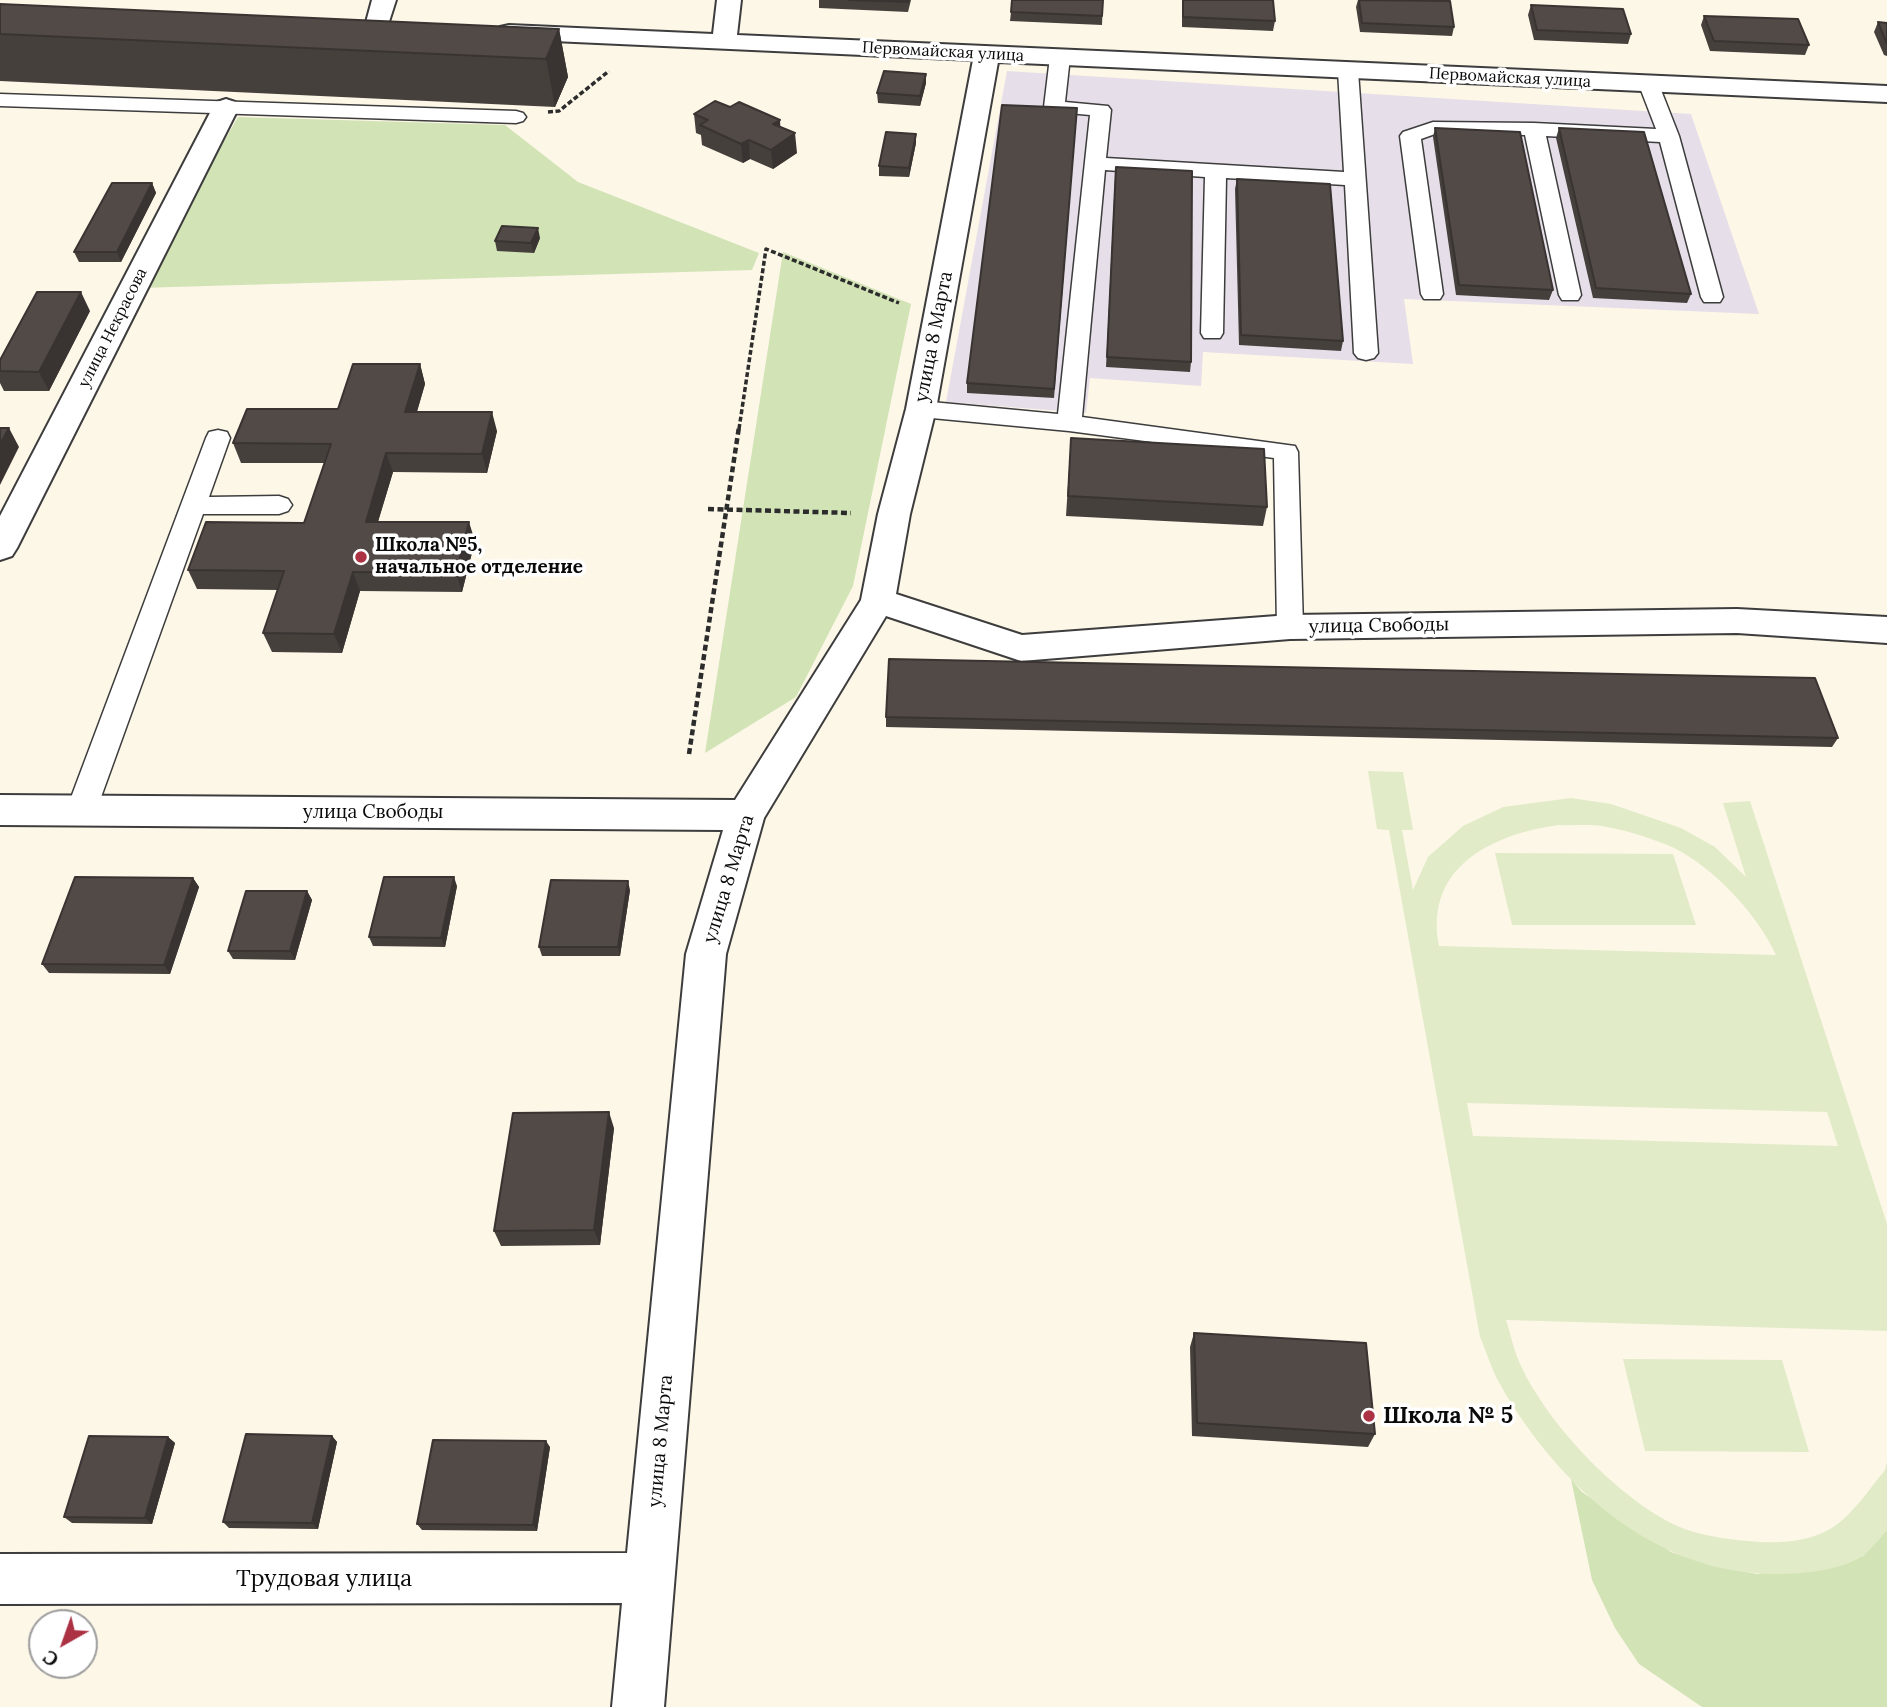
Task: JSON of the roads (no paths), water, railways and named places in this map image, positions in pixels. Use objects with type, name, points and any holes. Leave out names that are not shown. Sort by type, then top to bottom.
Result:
[{"type":"street","points":[[377,26],[384,0]]},
{"type":"street","points":[[724,41],[729,0]]},
{"type":"street","points":[[349,25],[404,27]]},
{"type":"street","name":"Первомайская улица","points":[[488,31],[1887,94]]},
{"type":"street","name":"улица 8 Марта","points":[[638,1707],[706,954],[746,815],[878,601],[894,514],[921,409],[987,54]]},
{"type":"street","name":"улица Некрасова","points":[[0,548],[226,107]]},
{"type":"street","name":"улица Свободы","points":[[878,601],[1021,648],[1290,627],[1737,621],[1887,630]]},
{"type":"street","name":"улица Свободы","points":[[0,810],[746,815]]},
{"type":"street","name":"Трудовая улица","points":[[0,1579],[649,1578]]},
{"type":"lane","points":[[1060,57],[1054,107],[1101,110],[1069,423]]},
{"type":"lane","points":[[1348,71],[1366,353]]},
{"type":"lane","points":[[1649,85],[1669,136],[1712,297]]},
{"type":"lane","points":[[0,100],[516,117]]},
{"type":"lane","points":[[1432,294],[1410,136],[1433,128],[1534,129],[1669,136]]},
{"type":"lane","points":[[1534,129],[1570,295]]},
{"type":"lane","points":[[1095,163],[1355,179]]},
{"type":"lane","points":[[1212,333],[1216,171]]},
{"type":"lane","points":[[921,409],[1069,423],[1286,452],[1290,627]]},
{"type":"lane","points":[[81,811],[218,438]]},
{"type":"lane","points":[[193,506],[279,505]]},
{"type":"place","name":"Школа №5, начальное отделение","points":[[361,557]]},
{"type":"place","name":"Школа № 5","points":[[1369,1416]]}]
